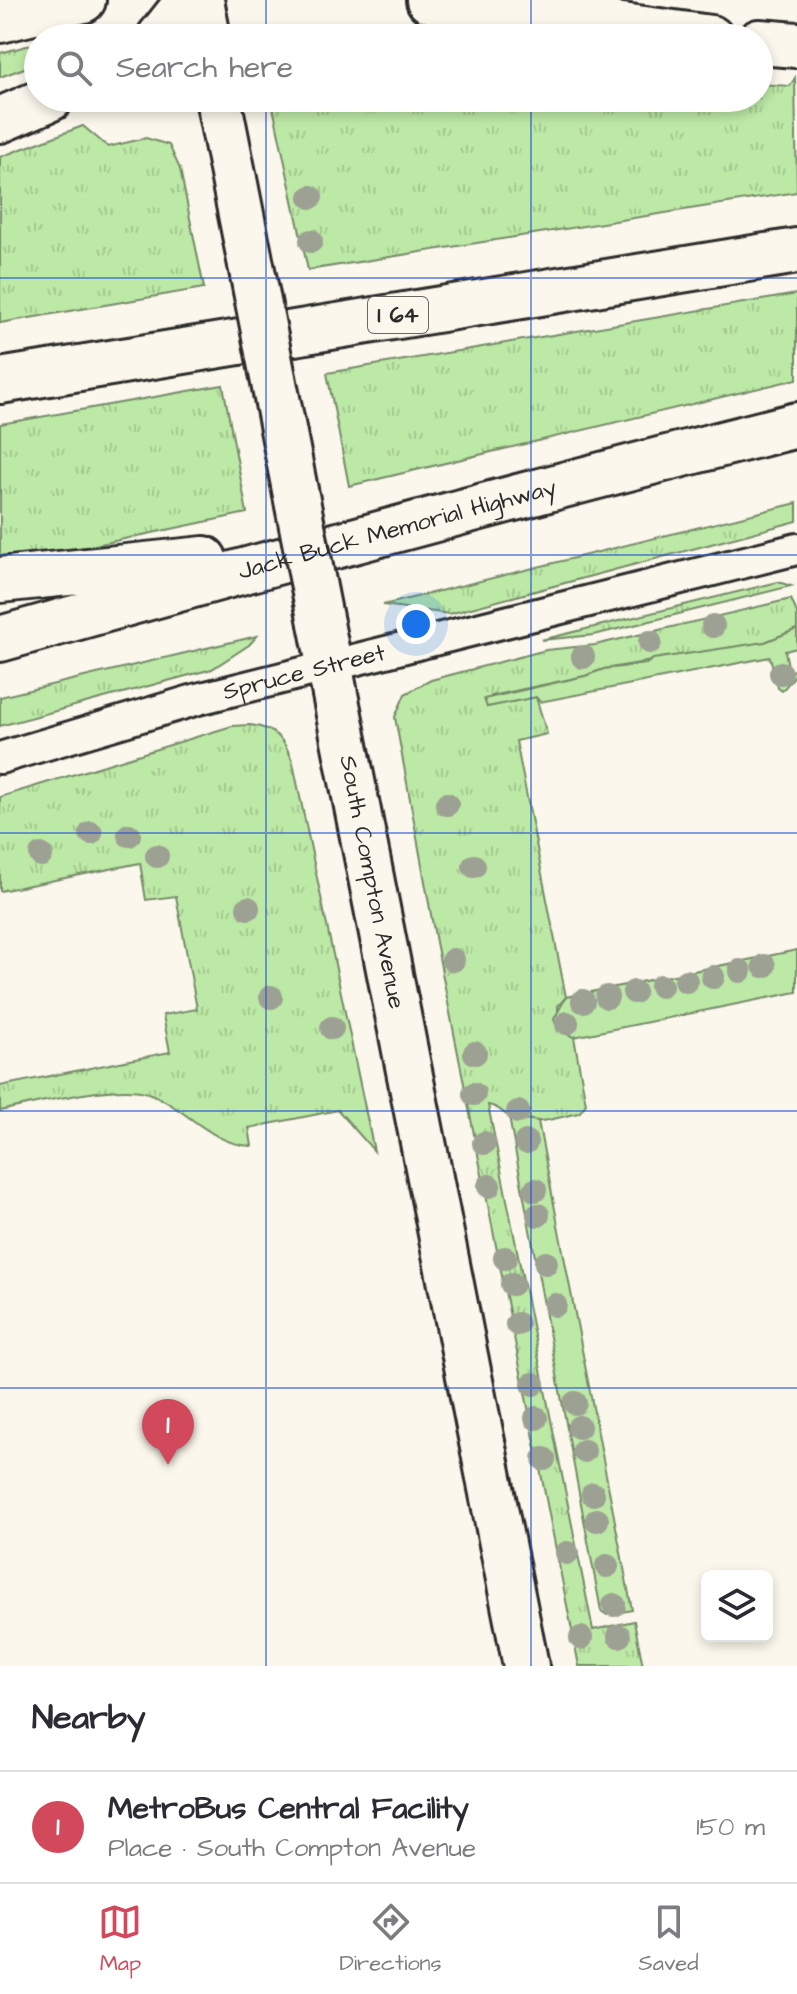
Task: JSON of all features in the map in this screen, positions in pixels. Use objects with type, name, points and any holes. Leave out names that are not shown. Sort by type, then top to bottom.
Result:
[{"type":"main road","points":[[0,20],[83,0]]},
{"type":"main road","points":[[170,24],[189,0]]},
{"type":"main road","points":[[201,0],[205,24]]},
{"type":"main road","points":[[429,0],[607,24]]},
{"type":"main road","points":[[773,43],[797,45]]},
{"type":"main road","points":[[3,120],[24,110]]},
{"type":"main road","name":"South Compton Avenue","points":[[221,112],[526,1666]]},
{"type":"main road","name":"I 64","points":[[0,381],[797,251]]},
{"type":"main road","name":"Jack Buck Memorial Highway","points":[[0,639],[274,561],[797,425]]},
{"type":"main road","points":[[0,580],[209,559],[274,561]]},
{"type":"street","name":"Spruce Street","points":[[0,758],[102,725],[797,549]]},
{"type":"green space","points":[[24,47],[24,68],[0,77],[0,53]]},
{"type":"green space","points":[[795,78],[797,192],[308,270],[274,112],[773,112],[773,85],[790,86]]},
{"type":"green space","points":[[83,126],[108,147],[146,138],[169,145],[180,169],[204,288],[0,323],[0,157]]},
{"type":"green space","points":[[797,294],[797,379],[349,486],[327,373]]},
{"type":"green space","points":[[223,385],[247,513],[34,558],[0,561],[0,424]]},
{"type":"green space","points":[[797,503],[797,521],[449,614],[383,605]]},
{"type":"green space","points":[[778,582],[791,586],[594,635],[541,640]]},
{"type":"green space","points":[[791,599],[797,613],[797,629],[765,642],[604,669],[491,696],[487,707],[536,697],[547,734],[516,741],[566,997],[558,1006],[558,1030],[574,1037],[586,1104],[579,1113],[535,1122],[518,1120],[488,1105],[593,1630],[634,1621],[643,1666],[579,1666],[436,942],[395,717],[405,694],[431,680],[546,650],[595,645]]},
{"type":"green space","points":[[797,629],[797,648],[785,651],[789,671],[797,670],[797,673],[782,691],[778,688],[770,657],[540,702],[536,697],[487,707],[484,699],[604,669],[646,664],[653,659],[765,642]]},
{"type":"green space","points":[[257,636],[249,645],[212,669],[0,726],[0,697]]},
{"type":"green space","points":[[250,725],[278,736],[293,763],[374,1151],[338,1110],[249,1128],[252,1146],[223,1139],[162,1099],[135,1090],[76,1095],[0,1111],[0,1086],[170,1052],[163,1015],[197,1009],[176,896],[146,900],[140,863],[0,891],[0,797],[232,726]]},
{"type":"green space","points":[[797,950],[797,992],[574,1037],[558,1030],[554,1019],[566,997]]},
{"type":"green space","points":[[509,1117],[538,1121],[632,1610],[607,1615],[601,1611]]},
{"type":"place","name":"MetroBus Central Facility","points":[[168,1465]]}]
